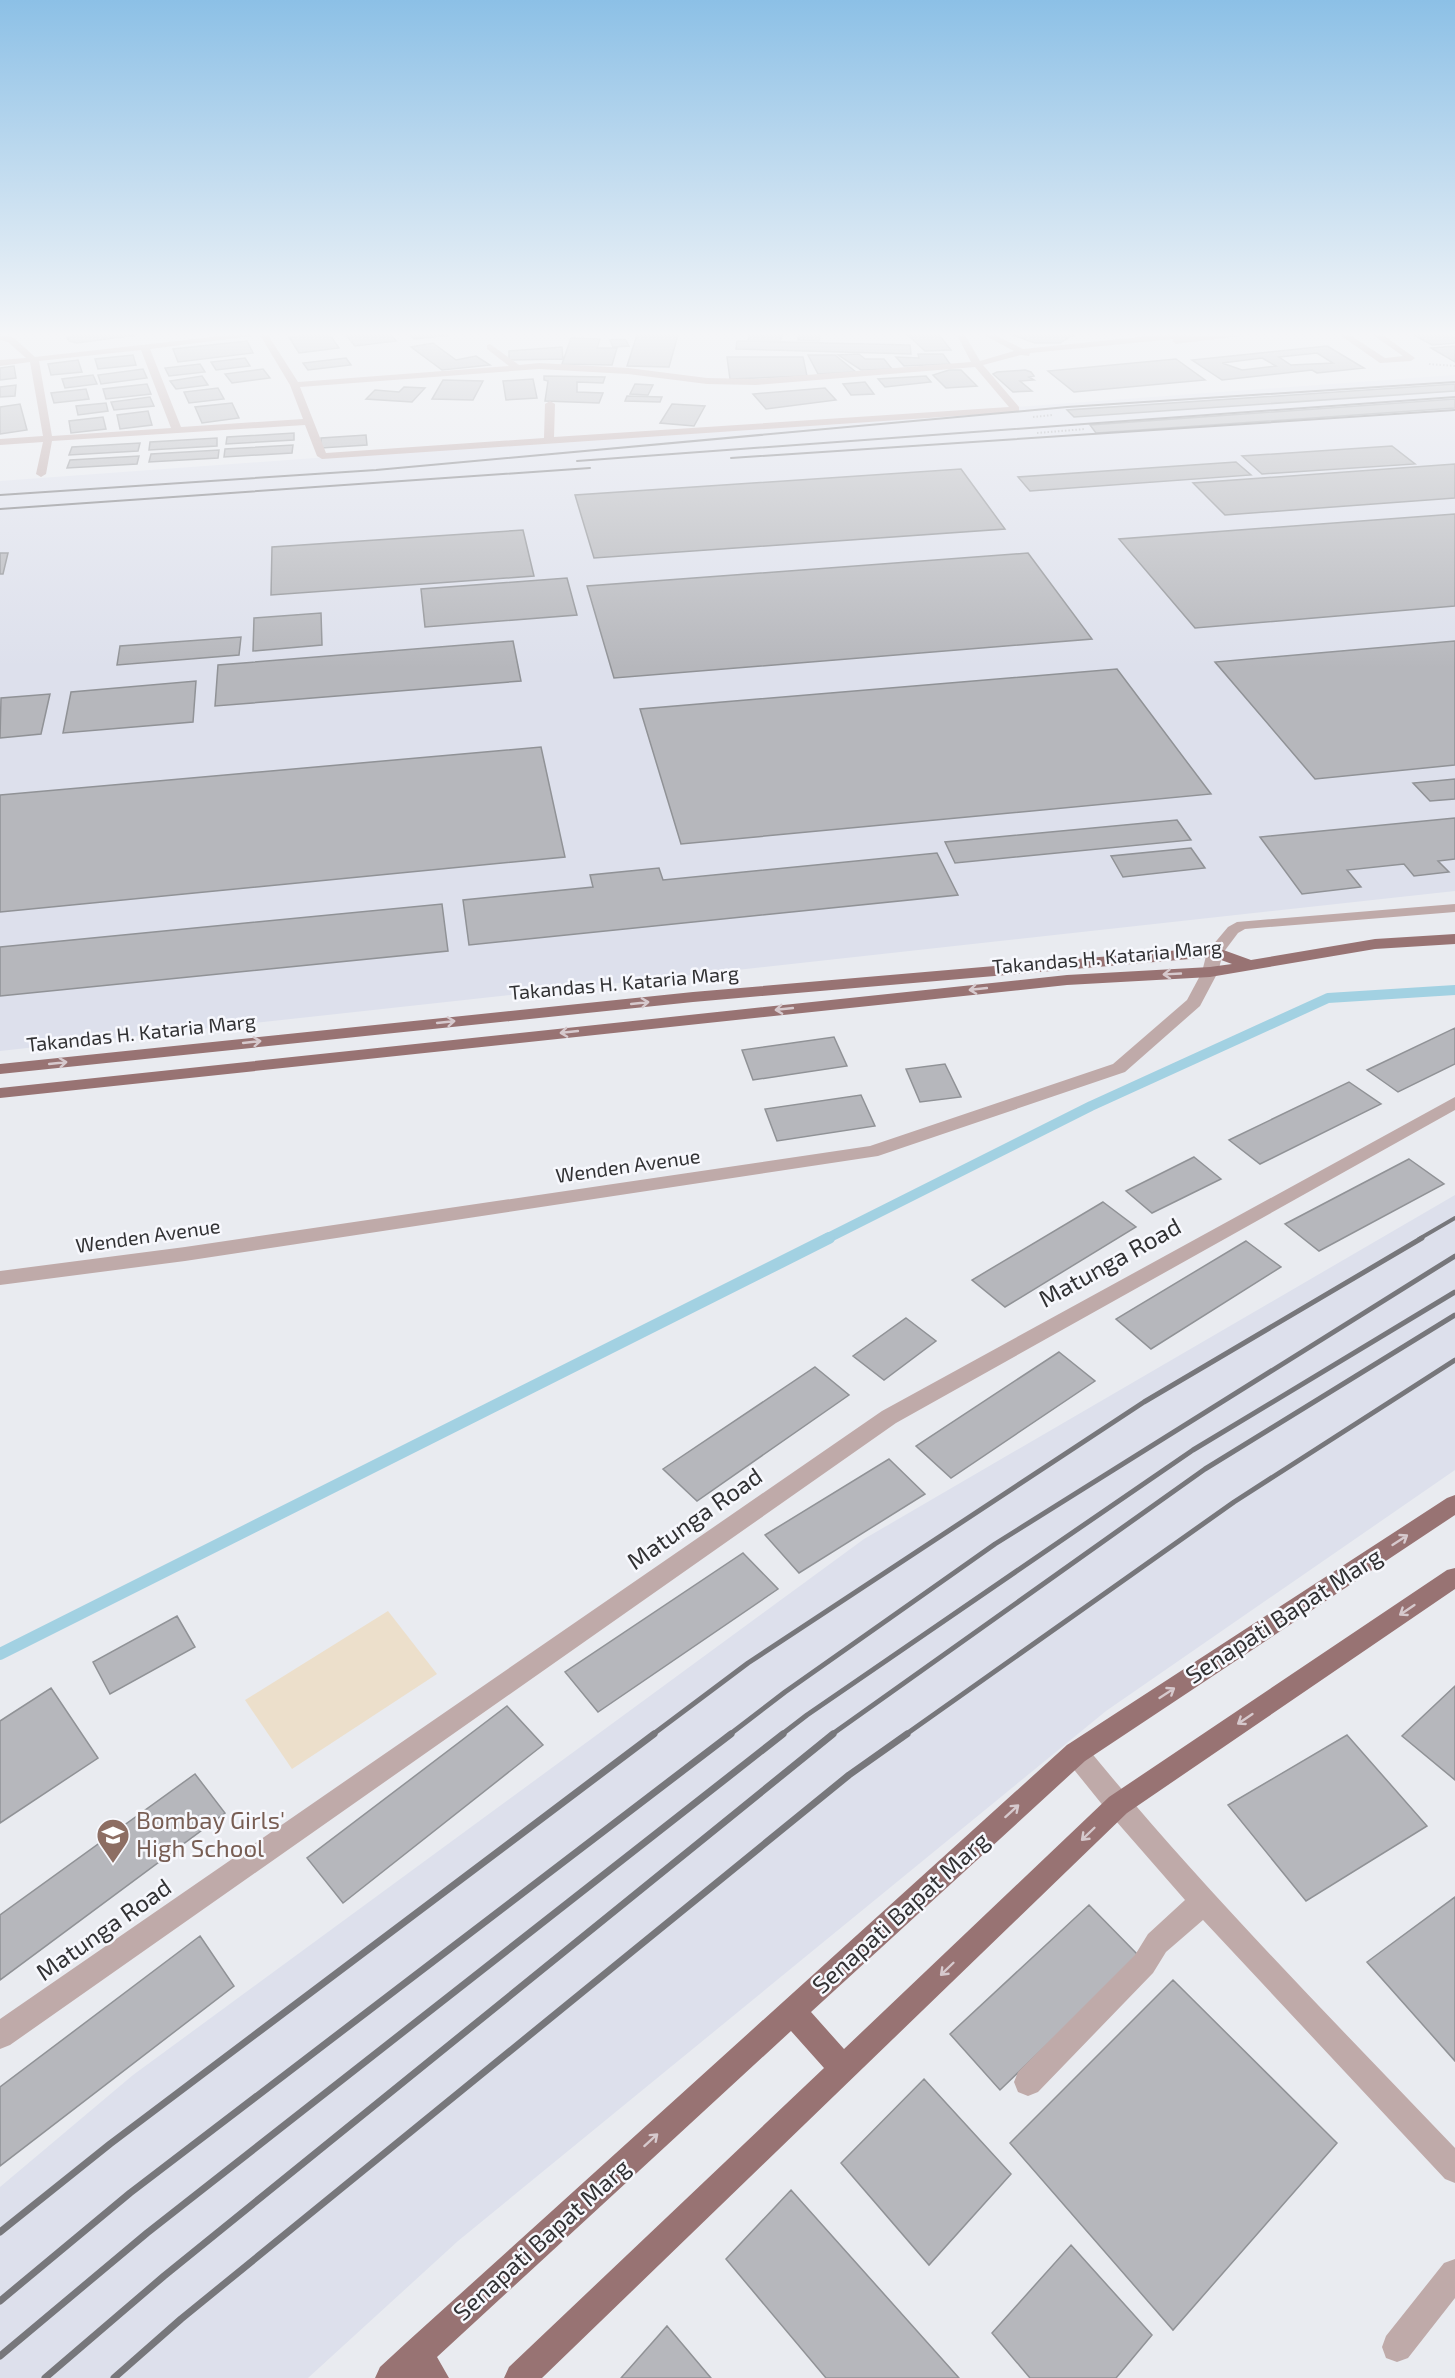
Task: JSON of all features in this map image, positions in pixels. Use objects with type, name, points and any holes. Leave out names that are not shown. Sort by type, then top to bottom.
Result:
[{"type":"main road","name":"Takandas H. Kataria Marg","points":[[0,1069],[693,997],[1066,972],[1210,972],[1375,944],[1455,939]]},
{"type":"main road","name":"Takandas H. Kataria Marg","points":[[0,1093],[698,1018],[1215,952],[1251,966]]},
{"type":"main road","points":[[693,997],[698,1018]]},
{"type":"main road","name":"Senapati Bapat Marg","points":[[391,2378],[425,2366],[792,2012],[1076,1753],[1455,1503]]},
{"type":"main road","points":[[520,2378],[1118,1805],[1455,1577]]},
{"type":"main road","points":[[792,2012],[843,2068]]},
{"type":"street","points":[[41,474],[46,446]]},
{"type":"street","points":[[318,446],[322,456],[485,446]]},
{"type":"street","points":[[1215,952],[1233,930],[1242,925],[1455,908]]},
{"type":"street","name":"Wenden Avenue","points":[[0,1278],[185,1254],[872,1152],[1119,1068],[1194,1003],[1210,972],[1215,952]]},
{"type":"street","name":"Matunga Road","points":[[0,2035],[889,1417],[1455,1103]]},
{"type":"street","points":[[1076,1753],[1118,1805],[1237,1939],[1455,2169]]},
{"type":"street","points":[[1028,2082],[1144,1964],[1157,1943],[1204,1901]]},
{"type":"street","points":[[1397,2347],[1455,2274]]},
{"type":"shaded area","points":[[481,446],[1455,446],[1455,891],[0,1051],[0,481]]},
{"type":"shaded area","points":[[1455,1195],[1455,1470],[1106,1711],[458,2241],[308,2378],[0,2378],[0,2187],[133,2075],[864,1539]]},
{"type":"shaded area","points":[[388,1611],[437,1674],[292,1769],[245,1700]]},
{"type":"building","points":[[139,446],[138,451],[69,455],[72,447]]},
{"type":"building","points":[[150,446],[217,446],[217,446],[149,450]]},
{"type":"building","points":[[293,446],[292,453],[224,457],[225,449]]},
{"type":"building","points":[[321,446],[352,446],[321,448]]},
{"type":"building","points":[[1392,446],[1415,464],[1262,474],[1242,456]]},
{"type":"building","points":[[219,450],[218,458],[149,462],[151,454]]},
{"type":"building","points":[[139,456],[137,464],[67,468],[70,460]]},
{"type":"building","points":[[1236,462],[1251,475],[1030,491],[1018,477]]},
{"type":"building","points":[[1455,464],[1455,498],[1225,515],[1193,483]]},
{"type":"building","points":[[961,469],[1005,529],[594,558],[575,495]]},
{"type":"building","points":[[1455,514],[1455,606],[1195,628],[1119,539]]},
{"type":"building","points":[[523,530],[534,576],[271,595],[272,547]]},
{"type":"building","points":[[0,553],[8,553],[3,574],[0,574]]},
{"type":"building","points":[[1028,553],[1092,639],[614,678],[587,586]]},
{"type":"building","points":[[567,578],[577,615],[425,627],[421,589]]},
{"type":"building","points":[[321,613],[322,645],[253,651],[254,618]]},
{"type":"building","points":[[241,637],[239,655],[117,665],[120,646]]},
{"type":"building","points":[[513,641],[521,681],[215,706],[218,665]]},
{"type":"building","points":[[1455,641],[1455,765],[1315,779],[1215,662]]},
{"type":"building","points":[[1117,669],[1211,794],[681,844],[640,709]]},
{"type":"building","points":[[196,681],[193,722],[63,733],[71,692]]},
{"type":"building","points":[[50,694],[41,734],[0,738],[1,698]]},
{"type":"building","points":[[541,747],[565,857],[0,912],[0,795]]},
{"type":"building","points":[[1455,779],[1455,799],[1430,801],[1413,783]]},
{"type":"building","points":[[1455,818],[1455,859],[1438,861],[1449,872],[1414,876],[1404,864],[1347,870],[1361,887],[1302,894],[1260,837]]},
{"type":"building","points":[[1177,820],[1191,840],[955,863],[945,842]]},
{"type":"building","points":[[1191,848],[1205,868],[1123,877],[1111,856]]},
{"type":"building","points":[[937,853],[958,895],[469,945],[463,900],[593,887],[590,875],[659,868],[663,880]]},
{"type":"building","points":[[442,904],[448,951],[0,996],[0,947]]},
{"type":"building","points":[[1455,1028],[1455,1064],[1398,1092],[1367,1070]]},
{"type":"building","points":[[834,1037],[847,1066],[753,1080],[742,1050]]},
{"type":"building","points":[[945,1064],[961,1097],[920,1102],[906,1069]]},
{"type":"building","points":[[1349,1082],[1381,1104],[1260,1164],[1229,1140]]},
{"type":"building","points":[[861,1095],[875,1126],[777,1141],[765,1109]]},
{"type":"building","points":[[1194,1157],[1221,1179],[1152,1213],[1126,1191]]},
{"type":"building","points":[[1409,1159],[1444,1184],[1319,1251],[1285,1224]]},
{"type":"building","points":[[1103,1202],[1136,1227],[1005,1307],[972,1280]]},
{"type":"building","points":[[1246,1241],[1281,1267],[1151,1349],[1116,1319]]},
{"type":"building","points":[[906,1318],[936,1341],[884,1380],[853,1356]]},
{"type":"building","points":[[1059,1352],[1095,1381],[951,1478],[916,1446]]},
{"type":"building","points":[[815,1367],[849,1395],[697,1501],[663,1469]]},
{"type":"building","points":[[889,1459],[925,1494],[799,1573],[765,1535]]},
{"type":"building","points":[[743,1553],[778,1589],[598,1712],[565,1672]]},
{"type":"building","points":[[177,1616],[195,1647],[110,1694],[93,1662]]},
{"type":"building","points":[[1455,1686],[1455,1780],[1402,1736]]},
{"type":"building","points":[[51,1688],[98,1758],[0,1823],[0,1721]]},
{"type":"building","points":[[507,1706],[543,1745],[343,1903],[307,1858]]},
{"type":"building","points":[[1347,1735],[1427,1826],[1306,1901],[1228,1805]]},
{"type":"building","name":"Bombay Girls' High School","points":[[195,1774],[225,1813],[0,1980],[0,1915]]},
{"type":"building","points":[[1455,1897],[1455,2061],[1367,1962]]},
{"type":"building","points":[[1089,1905],[1139,1956],[1000,2090],[950,2034]]},
{"type":"building","points":[[200,1936],[234,1986],[0,2166],[0,2087]]},
{"type":"building","points":[[1173,1980],[1337,2143],[1173,2330],[1010,2143]]},
{"type":"building","points":[[924,2079],[1011,2174],[929,2265],[841,2163]]},
{"type":"building","points":[[791,2190],[959,2378],[826,2378],[726,2259]]},
{"type":"building","points":[[1071,2245],[1152,2335],[1116,2378],[1030,2378],[992,2333]]},
{"type":"building","points":[[667,2326],[711,2378],[621,2378]]},
{"type":"waterway","points":[[826,1239],[1091,1106],[1328,998],[1455,990]]},
{"type":"waterway","points":[[0,1654],[829,1238]]},
{"type":"railway","points":[[0,495],[376,470],[640,446]]},
{"type":"railway","points":[[577,461],[783,446]]},
{"type":"railway","points":[[731,458],[912,446]]},
{"type":"railway","points":[[0,509],[590,468]]},
{"type":"railway","points":[[1419,1239],[1455,1218]]},
{"type":"railway","points":[[652,1735],[748,1663],[1144,1402],[1422,1238]]},
{"type":"railway","points":[[729,1735],[785,1692],[995,1544],[1455,1256]]},
{"type":"railway","points":[[781,1735],[1193,1450],[1455,1292]]},
{"type":"railway","points":[[831,1735],[1205,1469],[1455,1315]]},
{"type":"railway","points":[[905,1735],[1234,1502],[1455,1360]]},
{"type":"railway","points":[[0,2232],[110,2144],[654,1734]]},
{"type":"railway","points":[[0,2301],[130,2193],[731,1734]]},
{"type":"railway","points":[[0,2356],[147,2233],[783,1734]]},
{"type":"railway","points":[[45,2378],[164,2276],[833,1734]]},
{"type":"railway","points":[[114,2378],[181,2319],[849,1775],[907,1734]]},
{"type":"place","name":"Bombay Girls' High School","points":[[113,1864]]}]
